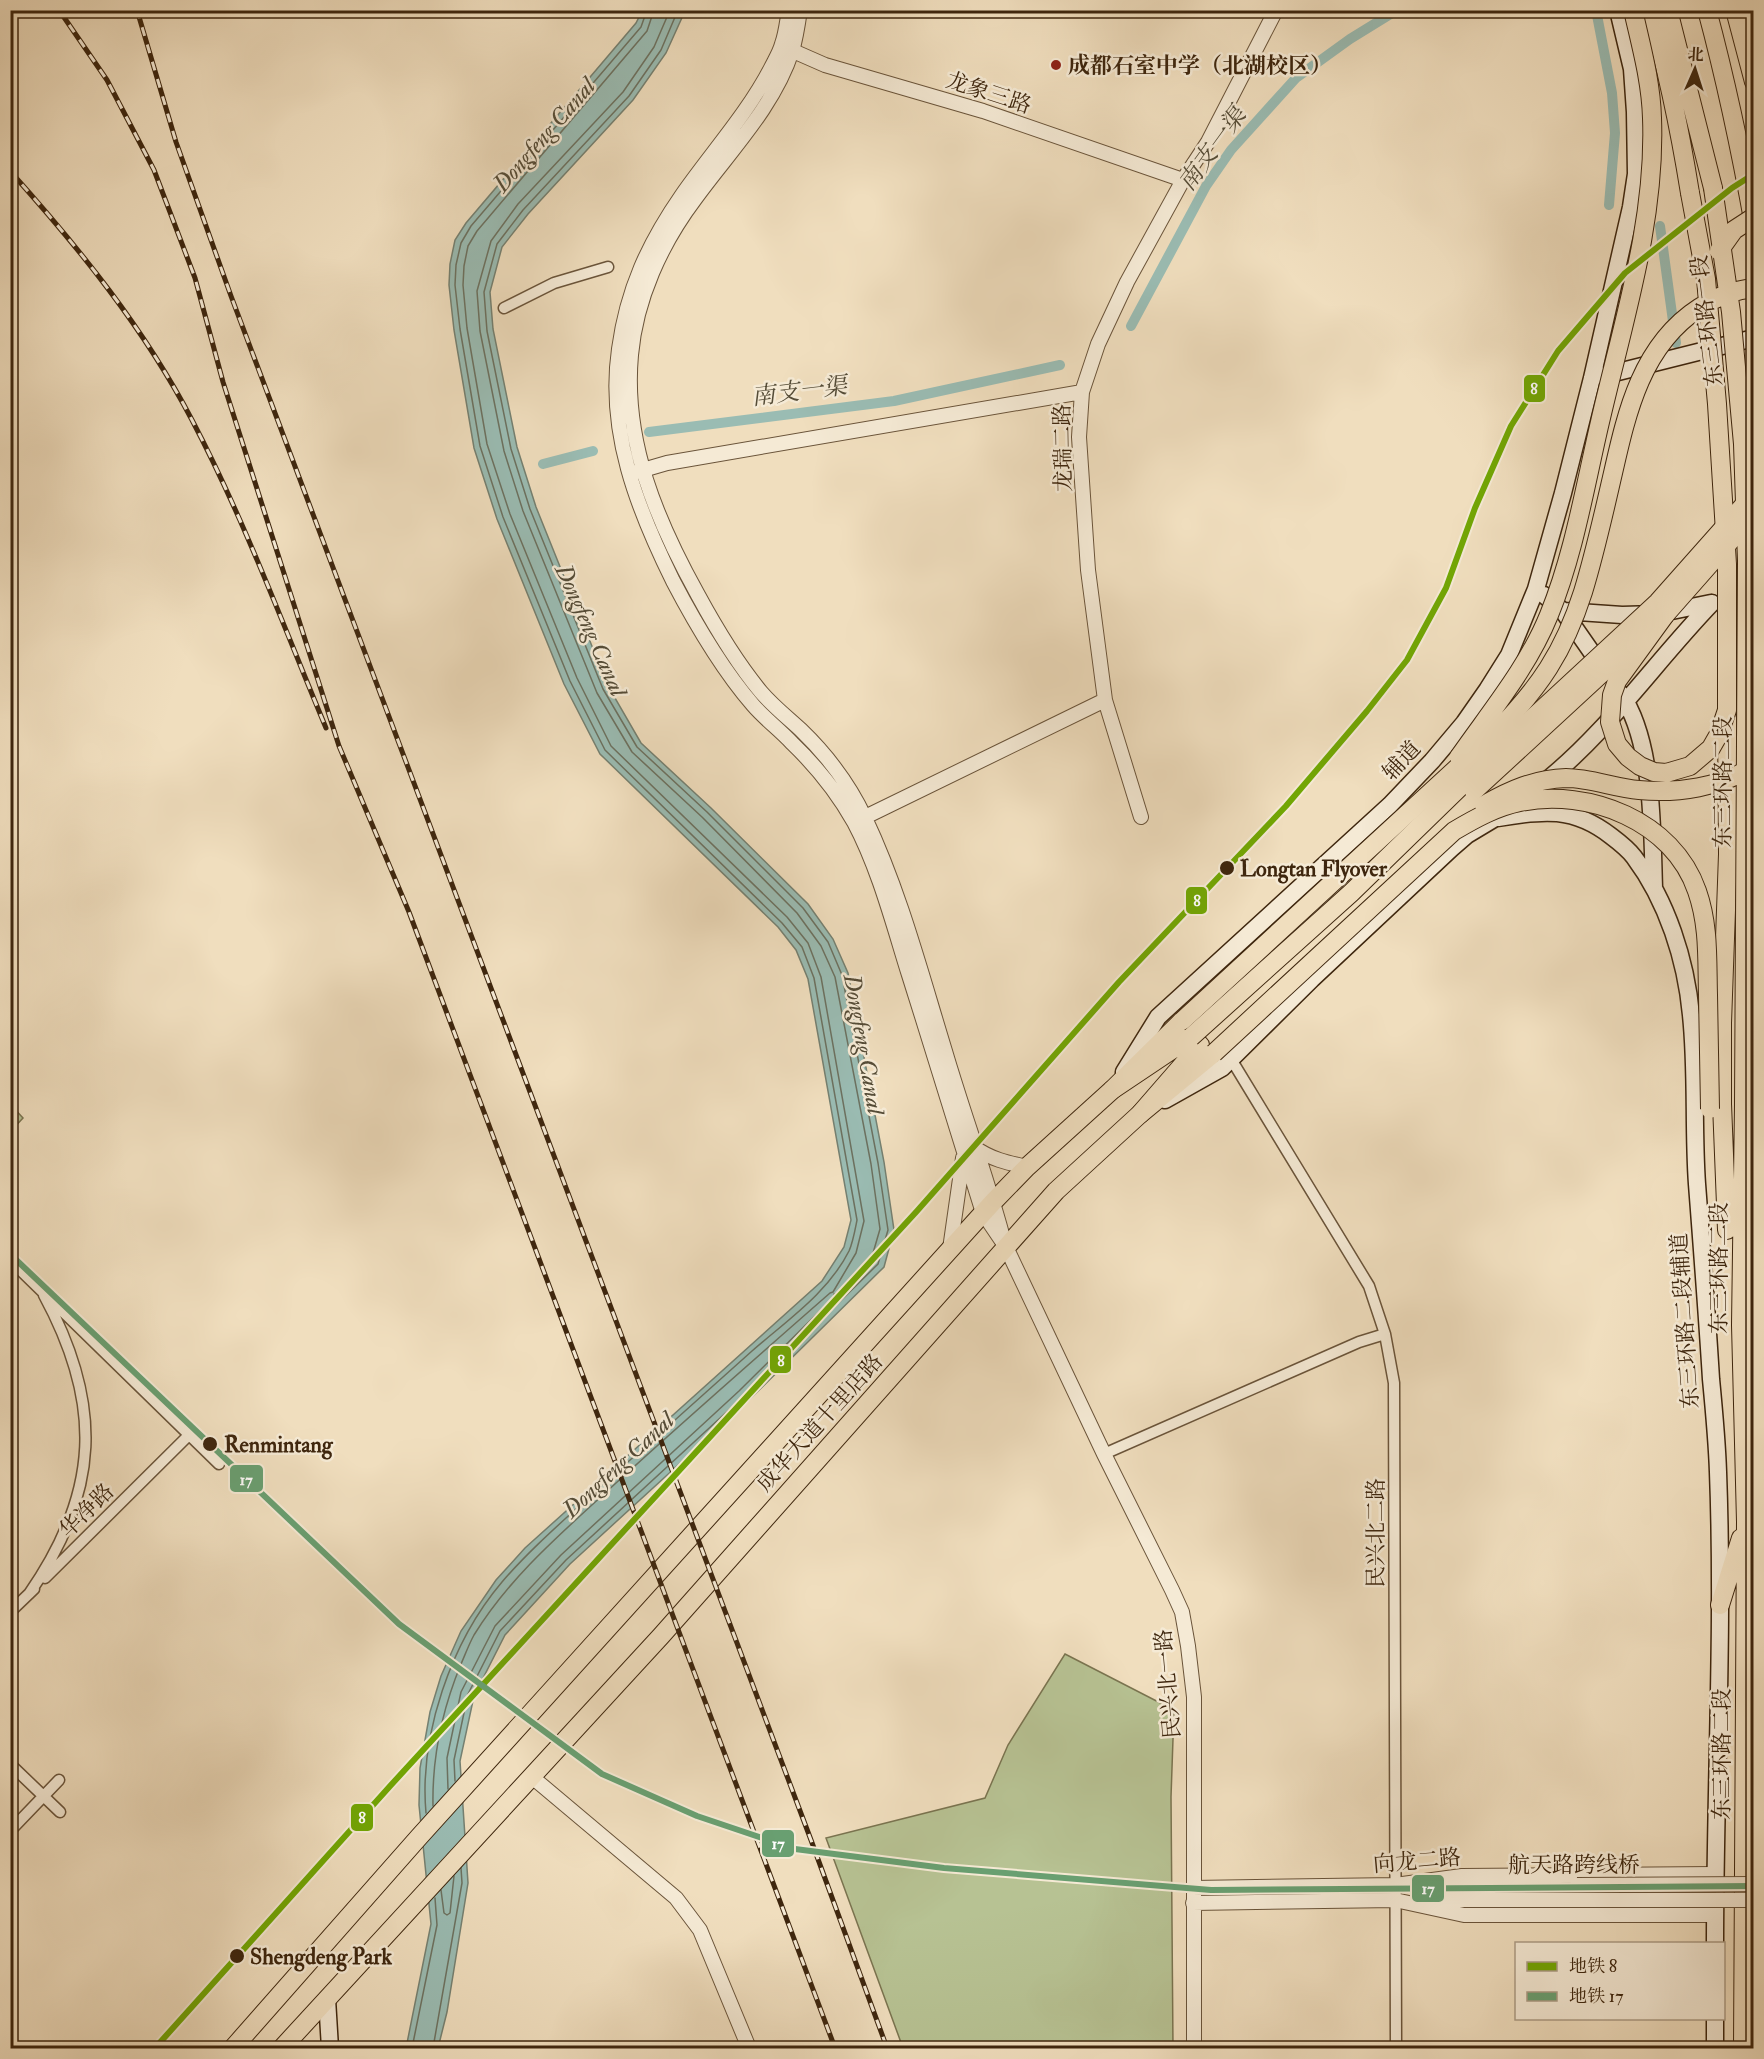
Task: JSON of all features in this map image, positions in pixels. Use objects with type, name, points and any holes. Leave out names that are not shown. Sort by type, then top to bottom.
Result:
[{"type":"main road","name":"辅道","points":[[1112,1090],[1158,1017],[1390,805],[1432,762],[1464,723],[1509,655],[1536,589],[1592,378],[1631,207],[1636,174],[1632,69],[1618,10]]},
{"type":"main road","points":[[1441,783],[1516,678],[1533,649],[1549,615],[1567,562],[1644,232],[1650,185],[1652,117],[1647,68],[1633,10]]},
{"type":"main road","points":[[1650,10],[1678,123],[1706,279],[1716,393],[1727,564],[1728,854],[1715,1159],[1741,1325]]},
{"type":"main road","name":"东三环路一段","points":[[1668,10],[1713,188],[1731,312],[1749,491]]},
{"type":"main road","points":[[1707,10],[1738,138],[1754,225]]},
{"type":"main road","points":[[1735,10],[1754,82]]},
{"type":"main road","points":[[1748,10],[1754,29]]},
{"type":"main road","points":[[1706,279],[1717,252],[1734,230],[1754,217]]},
{"type":"main road","points":[[1204,1043],[1441,783],[1523,704],[1546,674],[1566,637],[1583,592],[1627,411],[1651,360],[1665,337],[1687,316],[1722,296],[1741,289],[1754,288]]},
{"type":"main road","points":[[1592,378],[1754,338]]},
{"type":"main road","points":[[1204,1043],[1351,893],[1497,751],[1658,602],[1749,491]]},
{"type":"main road","name":"东三环路二段","points":[[1743,2049],[1746,1522],[1741,1325],[1749,491]]},
{"type":"main road","points":[[1204,1043],[1665,615],[1754,515]]},
{"type":"main road","points":[[1536,589],[1563,611],[1626,701],[1639,735],[1645,763],[1652,813],[1654,890]]},
{"type":"main road","points":[[1563,611],[1622,615],[1657,614],[1754,596]]},
{"type":"main road","points":[[1204,1043],[1311,979],[1467,835],[1498,818],[1553,776],[1626,701],[1712,603]]},
{"type":"main road","points":[[1665,615],[1617,681],[1612,695],[1610,722],[1617,744],[1628,758],[1654,772],[1666,773],[1690,766],[1711,748],[1719,734],[1727,710]]},
{"type":"main road","points":[[1204,1043],[1482,806],[1511,789],[1567,778],[1639,790],[1693,788],[1714,784],[1754,766]]},
{"type":"main road","points":[[1454,831],[1488,811],[1521,802],[1551,799],[1580,800],[1612,808],[1644,825],[1668,845],[1684,866],[1697,889],[1703,915],[1708,946],[1716,1107]]},
{"type":"main road","name":"东三环路二段辅道","points":[[1498,818],[1540,812],[1561,812],[1580,817],[1598,826],[1633,855],[1664,911],[1681,961],[1691,1015],[1696,1173],[1718,1472],[1719,1605],[1715,1942]]},
{"type":"main road","name":"成华大道十里店路","points":[[233,2049],[419,1837],[988,1207],[1027,1167],[1112,1090],[1204,1043]]},
{"type":"main road","name":"成华大道十里店路","points":[[327,1999],[669,1627],[1056,1191],[1140,1114],[1204,1043]]},
{"type":"main road","points":[[1719,1605],[1746,1522]]},
{"type":"main road","points":[[282,2049],[327,1999]]},
{"type":"main road","points":[[327,1999],[330,2049]]},
{"type":"main road","points":[[1715,2020],[1715,2049]]},
{"type":"street","points":[[789,10],[787,48],[737,123],[683,194],[658,233],[636,275],[624,313],[618,354],[616,400],[621,446],[638,506],[685,604],[715,657],[754,706],[830,783],[859,820]]},
{"type":"street","points":[[800,10],[775,88],[747,132],[694,200],[669,238],[649,282],[638,311],[631,356],[630,403],[636,447],[642,470],[655,509],[678,560],[729,650],[763,695],[804,733],[843,777],[859,820]]},
{"type":"street","name":"龙瑞二路","points":[[1141,817],[1105,700],[1087,559],[1079,437],[1082,392],[1098,344],[1122,292],[1183,180],[1208,142],[1276,10]]},
{"type":"street","name":"龙象三路","points":[[787,48],[825,65],[983,111],[1183,180]]},
{"type":"street","points":[[504,308],[554,283],[609,267]]},
{"type":"street","points":[[628,474],[690,459],[1082,392]]},
{"type":"street","points":[[859,820],[1105,700]]},
{"type":"street","name":"民兴北一路","points":[[859,820],[988,1207],[1104,1454],[1182,1612],[1194,1697],[1194,2049]]},
{"type":"street","name":"民兴北二路","points":[[1204,1043],[1369,1286],[1385,1334],[1394,1383],[1395,2049]]},
{"type":"street","points":[[950,1250],[969,1148],[1005,1162],[1027,1167]]},
{"type":"street","points":[[10,1260],[219,1464]]},
{"type":"street","points":[[29,1594],[50,1563],[72,1516],[81,1485],[85,1454],[86,1418],[79,1380],[71,1351],[44,1294]]},
{"type":"street","points":[[1104,1454],[1359,1342],[1385,1334]]},
{"type":"street","name":"华净路","points":[[10,1612],[189,1435]]},
{"type":"street","points":[[10,1764],[60,1812]]},
{"type":"street","points":[[532,1777],[676,1898],[700,1930],[749,2049]]},
{"type":"street","points":[[10,1831],[59,1780]]},
{"type":"street","name":"向龙二路","points":[[1193,1888],[1395,1885],[1462,1875],[1716,1874]]},
{"type":"street","name":"航天路跨线桥","points":[[1395,1885],[1754,1884]]},
{"type":"street","name":"向龙二路","points":[[1193,1903],[1395,1900],[1464,1914],[1715,1915]]},
{"type":"street","name":"航天路跨线桥","points":[[1395,1900],[1754,1900]]},
{"type":"green space","points":[[11,1105],[23,1118],[10,1131]]},
{"type":"green space","points":[[1065,1654],[1174,1710],[1171,1797],[1173,2048],[903,2048],[826,1838],[985,1798],[1008,1745]]},
{"type":"water","name":"Dongfeng Canal","points":[[642,11],[685,11],[666,53],[633,100],[528,214],[502,247],[490,292],[493,329],[517,447],[536,507],[608,686],[641,743],[808,904],[833,939],[848,973],[884,1162],[894,1230],[884,1267],[748,1401],[570,1564],[505,1635],[474,1696],[460,1761],[468,1883],[447,2012],[438,2048],[406,2048],[431,1924],[419,1805],[420,1768],[430,1712],[441,1676],[461,1631],[496,1580],[525,1548],[822,1281],[844,1247],[851,1220],[808,979],[796,950],[778,927],[600,754],[564,684],[497,519],[474,448],[454,330],[449,285],[455,240],[466,223],[636,23]]},
{"type":"waterway","name":"南支一渠","points":[[1131,326],[1206,186],[1231,150],[1296,78],[1350,39],[1397,10]]},
{"type":"waterway","name":"南支一渠","points":[[1596,10],[1612,93],[1615,133],[1609,205]]},
{"type":"waterway","name":"南支一渠","points":[[1660,226],[1676,343]]},
{"type":"waterway","name":"南支一渠","points":[[649,432],[894,401],[1060,365]]},
{"type":"waterway","name":"南支一渠","points":[[543,464],[593,451]]},
{"type":"railway","points":[[59,10],[107,80],[154,170],[195,278],[223,382],[339,746],[409,912],[835,2048]]},
{"type":"railway","points":[[137,10],[176,142],[231,296],[887,2048]]},
{"type":"railway","points":[[10,171],[61,229],[109,290],[132,321],[173,386],[229,495],[326,728]]},
{"type":"metro line","name":"8","points":[[155,2048],[391,1785],[917,1211],[1119,982],[1286,806],[1407,660],[1446,588],[1475,508],[1511,426],[1558,351],[1625,273],[1732,188],[1754,174]]},
{"type":"metro line","name":"17","points":[[10,1254],[399,1624],[602,1774],[697,1816],[795,1849],[944,1868],[1211,1890],[1754,1886]]},
{"type":"place","name":"成都石室中学（北湖校区）","points":[[1056,65]]},
{"type":"place","name":"Longtan Flyover","points":[[1227,868]]},
{"type":"place","name":"Renmintang","points":[[210,1444]]},
{"type":"place","name":"Shengdeng Park","points":[[237,1956]]}]
